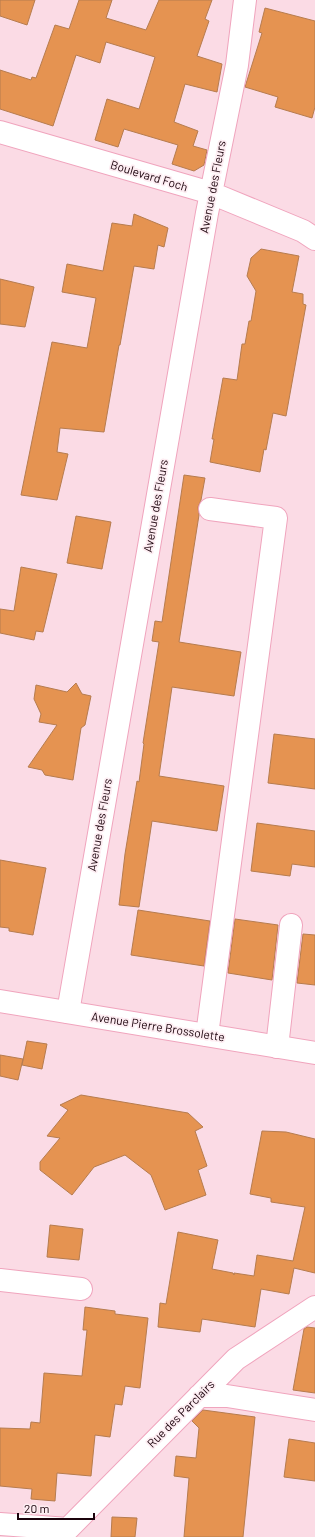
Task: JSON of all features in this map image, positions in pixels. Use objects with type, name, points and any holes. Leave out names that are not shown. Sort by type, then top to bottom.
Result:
[{"type":"street","name":"Avenue des Fleurs","points":[[68,1012],[210,193],[237,65],[245,0]]},
{"type":"street","name":"Boulevard Foch","points":[[0,132],[210,193],[303,231],[315,239]]},
{"type":"street","points":[[207,1035],[276,518],[210,508]]},
{"type":"street","points":[[277,1047],[291,925]]},
{"type":"street","name":"Avenue Pierre Brossolette","points":[[0,1001],[315,1053]]},
{"type":"street","points":[[0,1280],[81,1289]]},
{"type":"street","name":"Rue des Parclairs","points":[[64,1533],[236,1359],[315,1307]]},
{"type":"street","points":[[198,1396],[227,1396],[315,1410]]},
{"type":"street","points":[[0,1524],[64,1533]]},
{"type":"building","points":[[0,0],[35,0],[27,25],[0,16]]},
{"type":"building","points":[[79,0],[112,0],[106,18],[146,30],[159,0],[212,0],[205,19],[209,21],[197,56],[222,64],[217,92],[185,84],[174,122],[198,131],[193,146],[207,150],[204,165],[194,171],[172,164],[178,145],[124,129],[118,147],[95,140],[107,99],[139,109],[155,57],[106,42],[100,63],[76,55],[53,126],[0,109],[0,70],[31,80],[32,77],[36,78],[55,25],[69,29]]},
{"type":"building","points":[[265,8],[315,21],[315,107],[312,118],[275,107],[278,97],[245,87],[262,33],[259,32]]},
{"type":"building","points":[[134,214],[168,228],[164,247],[158,245],[154,269],[134,266],[104,432],[60,428],[57,452],[68,454],[57,500],[21,495],[52,342],[87,348],[96,298],[62,292],[67,264],[103,271],[112,223],[132,226]]},
{"type":"building","points":[[261,249],[299,256],[292,292],[303,294],[303,304],[306,305],[286,416],[273,413],[260,472],[210,462],[214,439],[212,439],[223,378],[237,380],[242,344],[245,344],[249,321],[251,321],[256,291],[247,276],[251,258]]},
{"type":"building","points":[[0,279],[34,287],[25,327],[0,324]]},
{"type":"building","points":[[184,475],[205,478],[201,500],[198,507],[199,515],[179,642],[241,652],[234,696],[172,687],[159,776],[224,786],[217,831],[152,821],[139,907],[119,905],[125,854],[137,781],[139,782],[143,743],[159,642],[152,641],[155,621],[162,622]]},
{"type":"building","points":[[76,516],[111,522],[102,569],[67,563]]},
{"type":"building","points":[[21,567],[57,574],[43,632],[36,631],[34,640],[0,633],[0,609],[14,611]]},
{"type":"building","points":[[76,683],[82,694],[91,696],[85,725],[81,728],[73,780],[45,775],[42,770],[28,767],[57,725],[39,722],[41,714],[34,699],[36,685],[67,692]]},
{"type":"building","points":[[274,734],[315,739],[315,789],[268,783]]},
{"type":"building","points":[[257,823],[315,831],[315,867],[292,864],[290,876],[251,871]]},
{"type":"building","points":[[0,860],[46,868],[33,935],[9,931],[9,928],[0,927]]},
{"type":"building","points":[[138,910],[210,921],[204,966],[131,955]]},
{"type":"building","points":[[235,919],[278,925],[272,980],[228,973]]},
{"type":"building","points":[[303,934],[315,935],[315,985],[297,983]]},
{"type":"building","points":[[27,1041],[47,1044],[42,1069],[22,1065]]},
{"type":"building","points":[[0,1055],[23,1059],[18,1080],[0,1076]]},
{"type":"building","points":[[81,1095],[188,1113],[203,1127],[195,1131],[207,1166],[198,1170],[206,1195],[165,1210],[151,1175],[125,1155],[94,1167],[72,1195],[40,1170],[40,1162],[60,1138],[47,1136],[68,1110],[60,1105]]},
{"type":"building","points":[[262,1131],[286,1132],[315,1139],[315,1273],[294,1268],[289,1294],[261,1289],[255,1327],[202,1319],[200,1332],[158,1327],[160,1303],[166,1304],[178,1232],[218,1240],[212,1269],[233,1273],[234,1275],[234,1273],[254,1276],[257,1255],[293,1261],[305,1207],[271,1202],[271,1198],[250,1194]]},
{"type":"building","points":[[50,1225],[83,1229],[79,1260],[47,1257]]},
{"type":"building","points":[[85,1307],[115,1311],[115,1314],[148,1318],[140,1388],[125,1386],[122,1405],[115,1404],[110,1437],[95,1435],[91,1476],[57,1473],[55,1501],[31,1499],[32,1489],[0,1486],[0,1428],[30,1429],[31,1422],[40,1423],[44,1373],[82,1376],[87,1330],[83,1330]]},
{"type":"building","points":[[307,1327],[315,1328],[315,1393],[293,1390],[304,1329]]},
{"type":"building","points":[[203,1410],[255,1417],[243,1537],[184,1537],[189,1478],[174,1476],[176,1456],[196,1458],[199,1428],[192,1421]]},
{"type":"building","points":[[289,1439],[315,1443],[315,1481],[284,1477]]},
{"type":"building","points":[[112,1517],[137,1518],[135,1537],[111,1537]]}]
